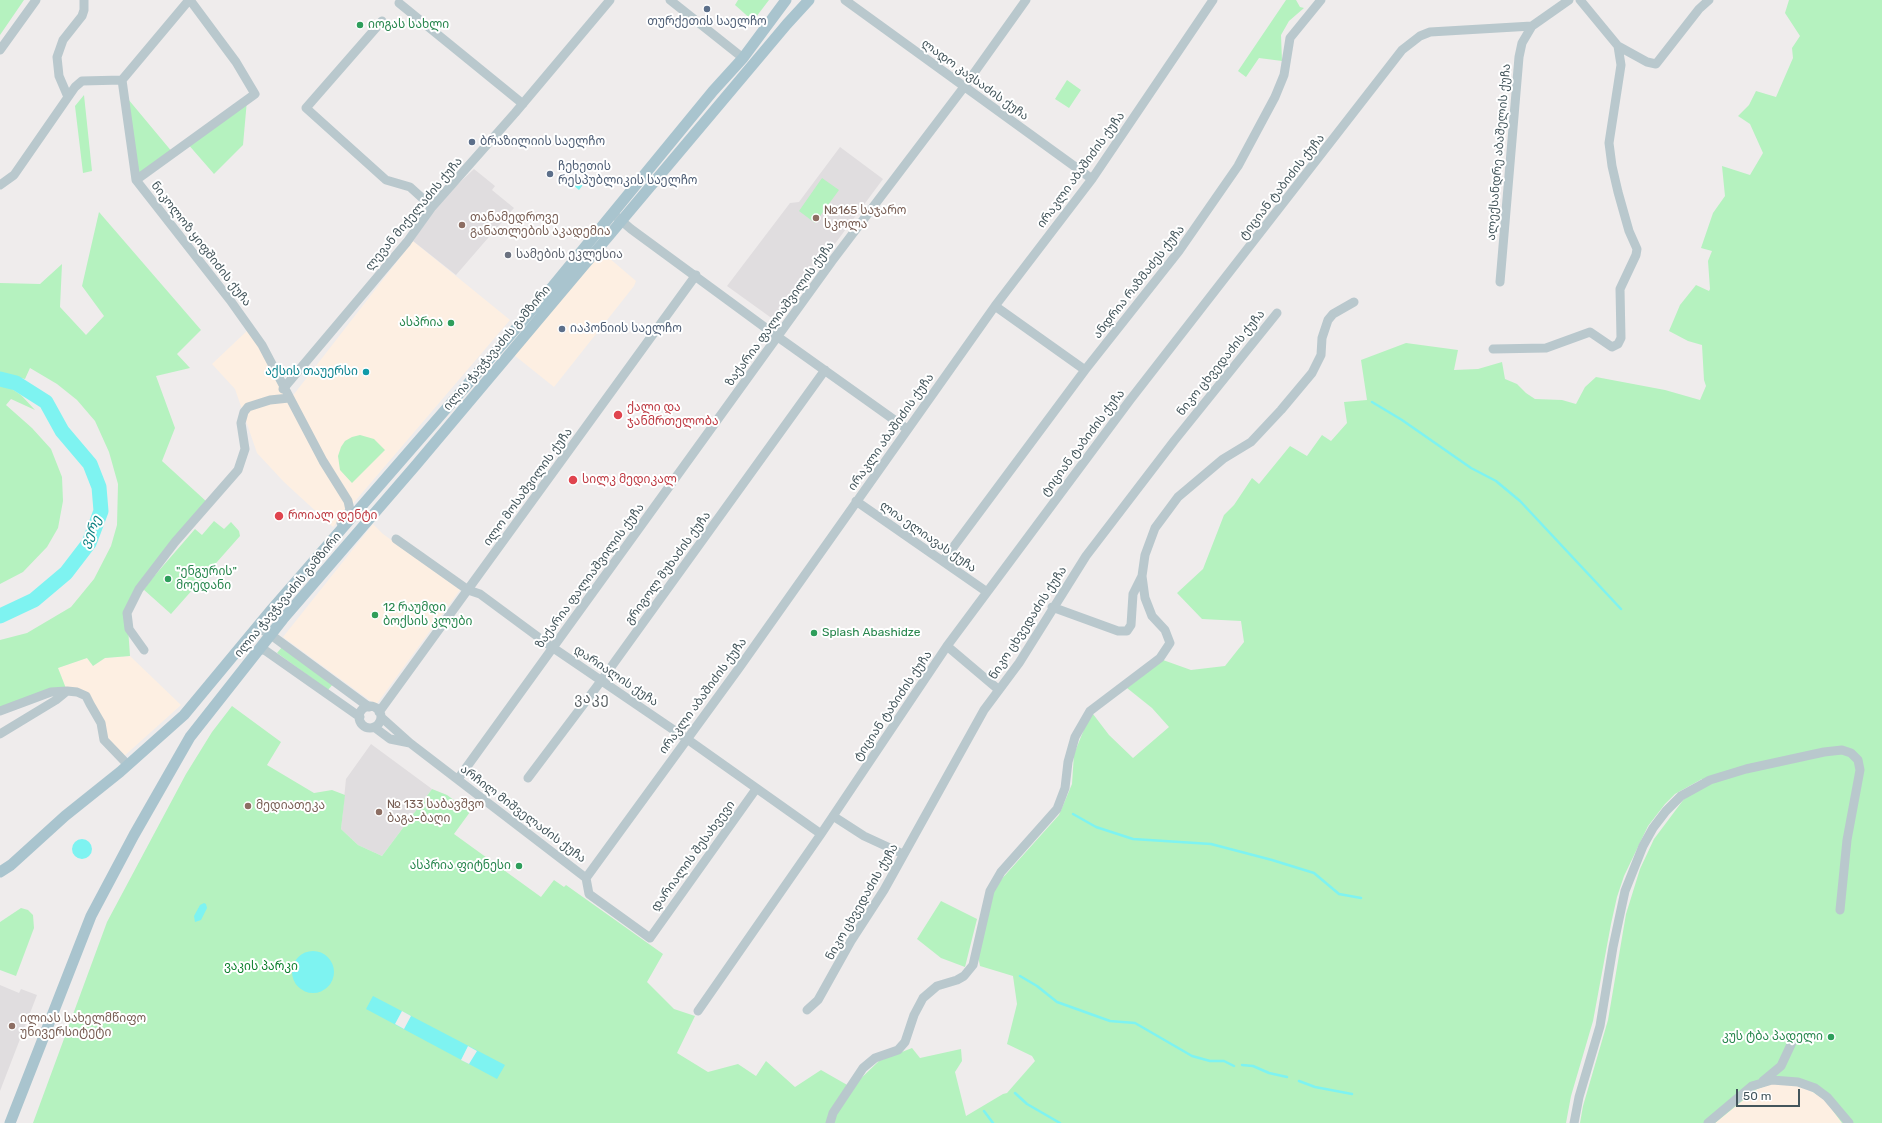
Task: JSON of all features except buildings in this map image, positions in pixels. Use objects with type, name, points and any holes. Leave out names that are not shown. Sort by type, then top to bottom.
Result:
[{"type":"main road","name":"ილია ჭავჭავაძის გამზირი","points":[[10,1123],[91,916],[111,877],[190,737],[259,649],[453,421],[617,216],[713,91],[743,58],[786,0]]},
{"type":"main road","name":"ილია ჭავჭავაძის გამზირი","points":[[0,872],[11,865],[65,816],[128,765],[184,715],[253,632],[366,501],[809,0]]},
{"type":"street","points":[[0,50],[36,0]]},
{"type":"street","points":[[68,97],[59,76],[57,57],[63,40],[82,16],[84,10],[84,0]]},
{"type":"street","points":[[0,184],[3,184],[14,175],[75,87],[82,81],[122,80],[189,0],[236,62],[255,94],[136,180]]},
{"type":"street","name":"ლევან მიქელაძის ქუჩა","points":[[283,389],[407,242],[432,207],[523,104],[610,0]]},
{"type":"street","points":[[670,0],[743,58]]},
{"type":"street","name":"ლადო კავსაძის ქუჩა","points":[[845,0],[1092,179]]},
{"type":"street","name":"ზაქარია ფალიაშვილის ქუჩა","points":[[458,779],[832,261],[964,87],[1026,0]]},
{"type":"street","name":"ირაკლი აბაშიძის ქუჩა","points":[[586,878],[687,739],[995,306],[1092,179],[1213,0]]},
{"type":"street","name":"ანდრია რაზმაძეს ქუჩა","points":[[942,561],[1085,370],[1179,251],[1238,166],[1275,97],[1284,75],[1290,38],[1321,0]]},
{"type":"street","points":[[1532,26],[1568,0]]},
{"type":"street","points":[[1580,0],[1618,46],[1647,62],[1656,64],[1699,10],[1709,0]]},
{"type":"street","points":[[399,2],[523,104]]},
{"type":"street","points":[[382,21],[306,108],[386,180],[410,187],[432,207]]},
{"type":"street","name":"ალექსანდრე აბაშელის ქუჩა","points":[[1500,282],[1518,57],[1522,43],[1532,26]]},
{"type":"street","name":"ტიციან ტაბიძის ქუჩა","points":[[698,1011],[821,834],[947,646],[1135,394],[1402,50],[1420,36],[1430,32],[1532,26]]},
{"type":"street","points":[[1493,349],[1546,348],[1590,332],[1612,347],[1618,344],[1621,338],[1620,289],[1636,256],[1637,249],[1629,231],[1618,192],[1612,166],[1609,143],[1621,65],[1618,46]]},
{"type":"street","name":"ნიკოლოზ ყიფშიძის ქუჩა","points":[[122,80],[136,180],[262,345],[283,389],[323,461],[348,501]]},
{"type":"street","points":[[617,216],[632,229],[778,337],[907,429]]},
{"type":"street","name":"ილო მოსაშვილის ქუჩა","points":[[380,714],[696,275]]},
{"type":"street","points":[[830,1123],[833,1113],[863,1068],[875,1058],[898,1050],[905,1042],[914,1015],[923,998],[937,986],[957,980],[964,976],[973,965],[990,891],[1001,872],[1057,809],[1065,788],[1068,762],[1075,737],[1090,711],[1160,658],[1170,643],[1165,630],[1152,616],[1145,598],[1142,576],[1145,555],[1155,528],[1178,497],[1223,459],[1251,442],[1281,410],[1312,373],[1321,355],[1322,338],[1328,320],[1333,314],[1354,302]]},
{"type":"street","points":[[995,306],[1085,370]]},
{"type":"street","name":"ნიკო ცხვედაძის ქუჩა","points":[[807,1010],[818,1000],[851,941],[884,890],[984,710],[1019,663],[1052,607],[1090,550],[1174,441],[1277,313]]},
{"type":"street","name":"გრიგოლ მუხაძის ქუჩა","points":[[528,778],[601,681],[825,370]]},
{"type":"street","points":[[144,650],[129,629],[127,612],[139,589],[175,542],[238,470],[245,449],[241,423],[244,412],[248,407],[270,400],[289,398]]},
{"type":"street","points":[[348,501],[357,504],[366,501]]},
{"type":"street","points":[[340,531],[342,521],[350,510],[348,501]]},
{"type":"street","name":"ლია ელიავას ქუჩა","points":[[856,501],[987,592]]},
{"type":"street","name":"დარიალის ქუჩა","points":[[396,539],[468,590],[480,594],[552,647],[687,739],[821,834]]},
{"type":"street","points":[[1052,607],[1118,631],[1127,631],[1131,625],[1133,594],[1142,576]]},
{"type":"street","points":[[253,632],[264,630],[369,707],[376,708],[380,714],[379,723],[374,727],[364,726],[360,717],[266,650],[259,649]]},
{"type":"street","points":[[947,646],[999,690]]},
{"type":"street","points":[[0,734],[56,700],[67,691]]},
{"type":"street","points":[[0,711],[51,692],[77,692],[86,696],[101,723],[104,740],[128,765]]},
{"type":"street","points":[[360,717],[362,710],[369,707]]},
{"type":"street","name":"არჩილ მიშველაძის ქუჩა","points":[[380,714],[410,743],[586,878],[589,894],[650,938]]},
{"type":"street","name":"არჩილ მიშველაძის ქუჩა","points":[[374,727],[390,740],[410,743]]},
{"type":"street","points":[[1574,1123],[1579,1097],[1600,1026],[1613,947],[1625,891],[1643,846],[1653,828],[1666,811],[1681,796],[1710,780],[1746,769],[1824,752],[1842,750],[1851,754],[1858,760],[1860,770],[1847,840],[1840,910]]},
{"type":"street","name":"დარიალის შესახვევი","points":[[650,938],[756,788]]},
{"type":"street","points":[[833,816],[864,836],[904,854]]},
{"type":"street","points":[[1708,1123],[1739,1096],[1761,1083],[1781,1066],[1795,1036]]},
{"type":"street","points":[[1761,1083],[1772,1080],[1782,1080],[1798,1082],[1815,1088],[1827,1096],[1849,1123]]},
{"type":"shaded area","points":[[840,147],[883,179],[777,322],[727,286],[790,203],[799,202]]},
{"type":"shaded area","name":"თანამედროვე განათლების აკადემია","points":[[474,169],[495,186],[492,190],[514,208],[456,275],[413,241],[435,209]]},
{"type":"shaded area","points":[[413,241],[510,320],[333,527],[284,482],[257,453],[235,389],[212,364],[250,328],[291,398]]},
{"type":"shaded area","points":[[602,252],[636,281],[634,286],[554,387],[514,355]]},
{"type":"shaded area","points":[[373,524],[383,534],[460,590],[376,705],[283,637]]},
{"type":"shaded area","points":[[130,656],[181,705],[122,758],[104,740],[86,696],[67,691],[58,668],[87,658],[93,666],[105,658]]},
{"type":"shaded area","name":"№ 133 საბავშვო ბაგა-ბაღი","points":[[371,744],[432,789],[382,856],[358,845],[341,829],[346,779]]},
{"type":"shaded area","name":"ილიას სახელმწიფო უნივერსიტეტი","points":[[0,985],[19,993],[21,989],[37,995],[0,1091]]},
{"type":"shaded area","points":[[1774,1083],[1792,1084],[1817,1094],[1834,1109],[1842,1123],[1715,1123],[1757,1089]]},
{"type":"green space","points":[[0,0],[24,0],[0,35]]},
{"type":"green space","points":[[738,0],[769,0],[753,21],[735,5]]},
{"type":"green space","points":[[1286,0],[1296,0],[1300,7],[1304,8],[1289,21],[1281,35],[1282,61],[1259,58],[1246,77],[1238,71]]},
{"type":"green space","name":"ვაკის პარკი","points":[[1789,0],[1882,0],[1882,1123],[1842,1123],[1825,1100],[1810,1090],[1792,1084],[1774,1083],[1757,1089],[1715,1123],[1580,1123],[1583,1106],[1608,1020],[1626,914],[1640,869],[1654,839],[1684,799],[1703,787],[1702,779],[1675,794],[1665,804],[1648,826],[1624,876],[1617,897],[1611,924],[1593,1021],[1571,1096],[1566,1123],[33,1123],[107,922],[186,774],[212,732],[232,706],[281,742],[267,765],[314,793],[332,790],[345,795],[341,829],[358,845],[382,856],[432,789],[447,795],[470,812],[454,834],[541,897],[554,880],[564,887],[566,885],[663,954],[647,982],[674,1009],[695,1016],[677,1053],[708,1072],[738,1064],[756,1076],[766,1061],[795,1087],[821,1070],[849,1086],[854,1085],[879,1061],[912,1048],[920,1058],[961,1049],[962,1061],[955,1072],[966,1116],[1007,1093],[1035,1061],[1032,1056],[1007,1044],[1017,1004],[1013,976],[980,966],[978,956],[991,897],[999,882],[1059,815],[1072,784],[1074,754],[1087,722],[1093,714],[1109,735],[1133,758],[1169,727],[1152,708],[1127,688],[1163,660],[1191,670],[1225,666],[1244,642],[1241,621],[1202,619],[1177,593],[1203,569],[1224,515],[1234,505],[1252,478],[1259,484],[1290,446],[1307,456],[1322,435],[1331,441],[1347,423],[1344,402],[1367,400],[1361,360],[1406,343],[1458,350],[1454,370],[1478,369],[1502,362],[1505,379],[1517,384],[1535,399],[1562,400],[1576,404],[1585,387],[1596,377],[1665,390],[1700,400],[1706,386],[1704,380],[1702,345],[1688,341],[1669,331],[1680,305],[1696,285],[1709,291],[1710,289],[1708,261],[1712,251],[1701,248],[1713,213],[1725,196],[1722,166],[1750,175],[1763,153],[1750,124],[1738,116],[1749,105],[1756,91],[1776,97],[1793,58],[1792,48],[1800,36],[1785,13]]},
{"type":"green space","points":[[1067,80],[1081,90],[1069,108],[1055,99]]},
{"type":"green space","points":[[123,93],[173,153],[136,180]]},
{"type":"green space","points":[[84,95],[92,171],[83,173],[75,106]]},
{"type":"green space","points":[[247,100],[243,145],[214,174],[187,143]]},
{"type":"green space","points":[[822,178],[839,190],[815,223],[799,211]]},
{"type":"green space","points":[[99,212],[201,330],[177,354],[190,368],[156,376],[175,428],[162,461],[207,502],[127,613],[130,656],[105,658],[93,666],[87,658],[58,668],[67,691],[0,711],[0,640],[27,633],[71,607],[94,579],[111,546],[117,525],[118,484],[109,452],[95,421],[77,400],[57,384],[30,368],[25,379],[0,373],[0,283],[40,284],[62,264],[60,307],[86,335],[104,316],[82,286]]},
{"type":"green space","points":[[0,386],[9,387],[21,395],[35,410],[11,399],[6,405],[32,428],[51,449],[62,477],[63,501],[58,528],[47,547],[23,572],[0,584]]},
{"type":"green space","points":[[360,435],[374,439],[385,450],[352,483],[340,470],[338,456],[345,441]]},
{"type":"green space","points":[[214,521],[224,529],[231,522],[239,531],[240,536],[171,614],[143,589],[195,529],[202,535]]},
{"type":"green space","points":[[282,647],[333,684],[328,690],[277,653]]},
{"type":"green space","points":[[941,901],[977,919],[965,967],[941,958],[917,939]]},
{"type":"green space","points":[[21,908],[28,910],[33,915],[34,928],[16,976],[0,970],[0,922]]},
{"type":"water","points":[[577,176],[585,182],[579,190],[571,183]]},
{"type":"water","points":[[82,839],[89,842],[92,849],[89,856],[82,859],[75,856],[72,849],[75,842]]},
{"type":"water","points":[[204,903],[206,904],[207,908],[201,920],[195,922],[194,916],[200,905]]},
{"type":"water","points":[[309,951],[317,951],[328,957],[334,968],[334,976],[328,987],[317,993],[309,993],[298,987],[292,976],[292,968],[298,957]]},
{"type":"water","points":[[373,996],[505,1065],[497,1079],[366,1009]]},
{"type":"pier","points":[[402,1011],[411,1016],[404,1029],[395,1024]]},
{"type":"pier","points":[[468,1046],[477,1051],[469,1064],[461,1060]]},
{"type":"waterway","name":"ვერე","points":[[0,379],[16,383],[46,402],[62,431],[90,464],[99,487],[101,511],[89,543],[66,573],[34,600],[0,616]]},
{"type":"waterway","points":[[1372,402],[1402,420],[1471,468],[1496,481],[1520,501],[1621,609]]},
{"type":"waterway","points":[[1073,814],[1096,827],[1133,839],[1211,844],[1272,860],[1314,873],[1339,894],[1361,898]]},
{"type":"waterway","points":[[1020,976],[1037,986],[1057,1002],[1110,1021],[1135,1023],[1192,1056],[1210,1061],[1224,1061],[1234,1066]]},
{"type":"waterway","points":[[1242,1065],[1253,1066],[1269,1073],[1287,1077]]},
{"type":"waterway","points":[[1299,1081],[1315,1087],[1352,1094]]},
{"type":"waterway","points":[[1015,1093],[1027,1104],[1060,1123]]},
{"type":"waterway","points":[[984,1111],[993,1123]]},
{"type":"place","name":"თურქეთის საელჩო","points":[[707,9]]},
{"type":"place","name":"იოგას სახლი","points":[[360,25]]},
{"type":"place","name":"ბრაზილიის საელჩო","points":[[472,142]]},
{"type":"place","name":"ჩეხეთის რესპუბლიკის საელჩო","points":[[550,174]]},
{"type":"place","name":"№165 საჯარო სკოლა","points":[[816,218]]},
{"type":"place","name":"თანამედროვე განათლების აკადემია","points":[[462,225]]},
{"type":"place","name":"სამების ეკლესია","points":[[508,255]]},
{"type":"place","name":"ასპრია","points":[[451,323]]},
{"type":"place","name":"იაპონიის საელჩო","points":[[562,329]]},
{"type":"place","name":"აქსის თაუერსი","points":[[366,372]]},
{"type":"place","name":"ქალი და ჯანმრთელობა","points":[[618,415]]},
{"type":"place","name":"სილკ მედიკალ","points":[[573,480]]},
{"type":"place","name":"როიალ დენტი","points":[[279,516]]},
{"type":"place","name":"\"ენგურის\" მოედანი","points":[[168,579]]},
{"type":"place","name":"12 რაუმდი ბოქსის კლუბი","points":[[375,615]]},
{"type":"place","name":"Splash Abashidze","points":[[814,633]]},
{"type":"place","name":"მედიათეკა","points":[[248,806]]},
{"type":"place","name":"№ 133 საბავშვო ბაგა-ბაღი","points":[[379,812]]},
{"type":"place","name":"ასპრია ფიტნესი","points":[[519,866]]},
{"type":"place","name":"ილიას სახელმწიფო უნივერსიტეტი","points":[[12,1026]]},
{"type":"place","name":"კუს ტბა პადელი","points":[[1831,1037]]},
{"type":"district","name":"ვაკე","points":[[592,699]]}]
